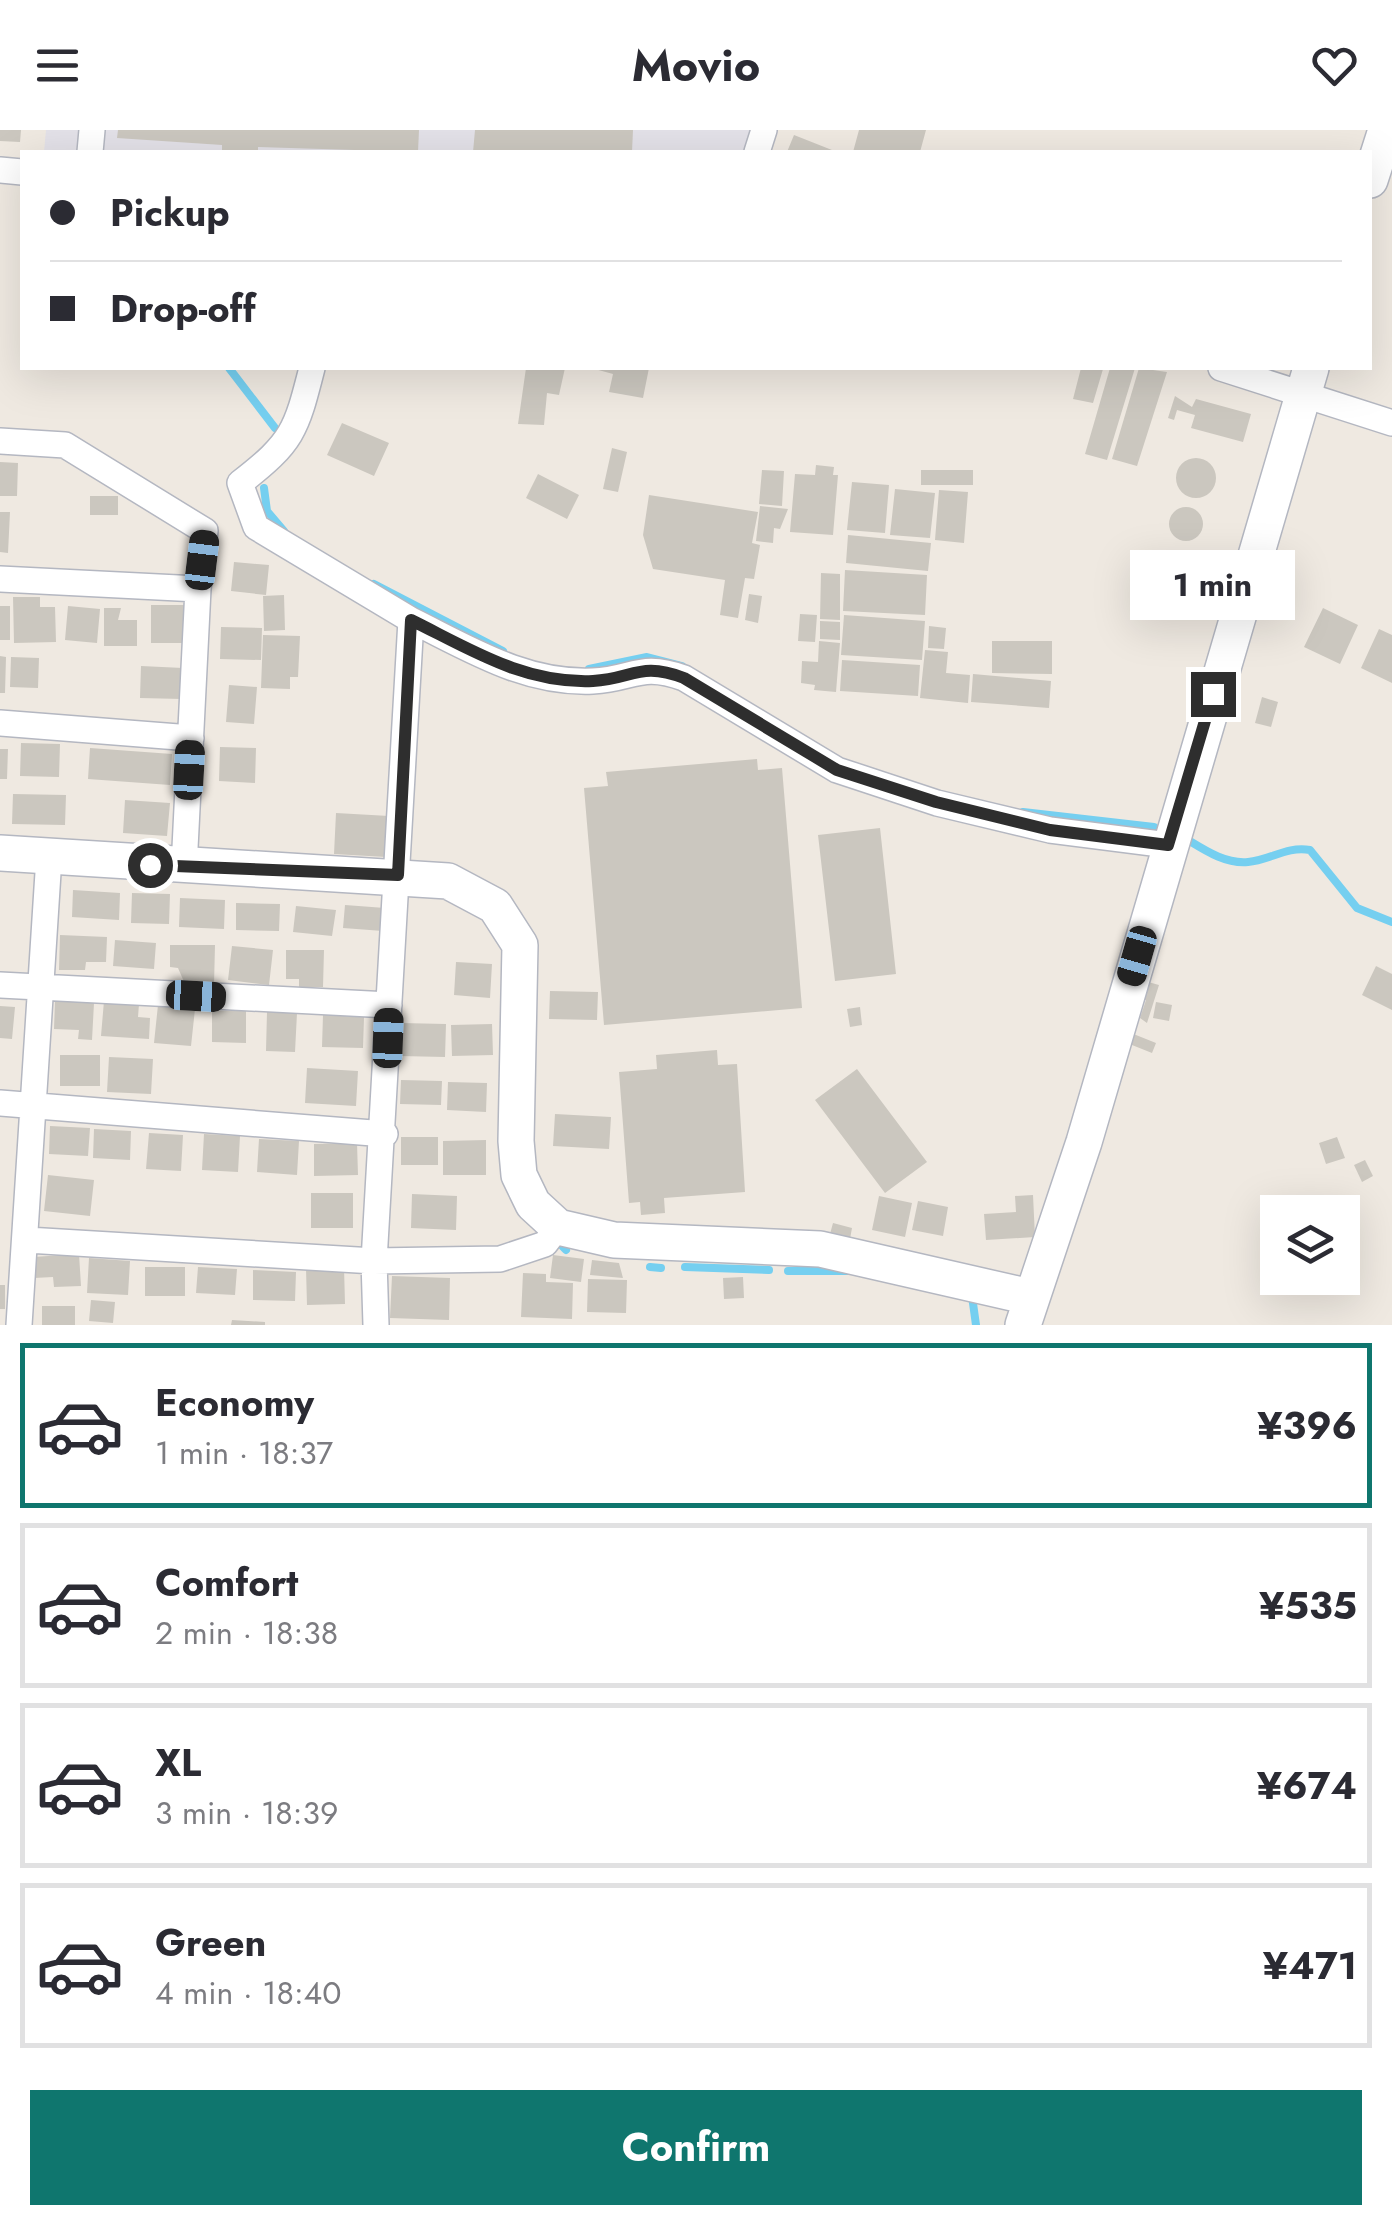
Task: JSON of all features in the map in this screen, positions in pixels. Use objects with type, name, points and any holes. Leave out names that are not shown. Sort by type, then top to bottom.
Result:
[{"type":"street","points":[[1372,174],[1386,130]]},
{"type":"street","points":[[311,370],[298,421],[283,450],[240,483],[256,527],[411,620],[518,673],[595,681],[656,668],[684,678],[837,770],[936,802],[1050,830],[1168,845]]},
{"type":"street","points":[[1237,370],[1307,379],[1392,423]]},
{"type":"street","points":[[0,854],[448,881],[495,906],[520,946],[516,1141],[519,1175],[533,1204],[558,1227],[614,1240],[820,1249],[1027,1311],[1084,1142],[1307,379]]},
{"type":"street","points":[[0,442],[65,445],[205,531],[198,589],[184,868]]},
{"type":"street","points":[[0,579],[198,589]]},
{"type":"street","points":[[376,1325],[374,1261],[411,620]]},
{"type":"street","points":[[0,723],[191,738]]},
{"type":"street","points":[[19,1325],[48,857]]},
{"type":"street","points":[[0,984],[389,1006]]},
{"type":"street","points":[[0,1103],[384,1134]]},
{"type":"street","points":[[27,1240],[374,1261],[500,1259],[544,1244],[558,1227]]},
{"type":"shaded area","points":[[46,130],[753,130],[746,150],[44,150]]},
{"type":"building","points":[[0,130],[21,130],[20,142],[0,141]]},
{"type":"building","points":[[118,130],[419,130],[418,150],[222,150],[222,145],[117,138]]},
{"type":"building","points":[[475,130],[633,130],[632,150],[473,150]]},
{"type":"building","points":[[859,130],[926,130],[921,150],[854,150]]},
{"type":"building","points":[[794,135],[832,150],[788,150]]},
{"type":"building","points":[[526,370],[565,370],[559,395],[547,393],[544,425],[518,424]]},
{"type":"building","points":[[598,370],[649,370],[643,398],[609,392],[613,374]]},
{"type":"building","points":[[1080,370],[1103,370],[1093,403],[1073,399]]},
{"type":"building","points":[[1109,370],[1134,370],[1107,460],[1085,454]]},
{"type":"building","points":[[1138,370],[1167,372],[1137,466],[1112,459]]},
{"type":"building","points":[[1175,396],[1192,407],[1196,399],[1251,414],[1243,442],[1191,428],[1195,415],[1177,410],[1174,420],[1168,418]]},
{"type":"building","points":[[342,423],[389,443],[374,476],[327,455]]},
{"type":"building","points":[[612,448],[627,452],[618,492],[603,489]]},
{"type":"building","points":[[1196,458],[1210,464],[1216,478],[1210,492],[1196,498],[1182,492],[1176,478],[1182,464]]},
{"type":"building","points":[[0,462],[18,463],[17,496],[0,496]]},
{"type":"building","points":[[816,465],[834,467],[833,475],[838,475],[833,535],[790,532],[795,474],[815,475]]},
{"type":"building","points":[[762,470],[784,471],[782,506],[759,504]]},
{"type":"building","points":[[921,470],[973,470],[973,485],[921,485]]},
{"type":"building","points":[[538,474],[579,495],[567,519],[526,498]]},
{"type":"building","points":[[852,482],[889,485],[885,533],[847,530]]},
{"type":"building","points":[[895,489],[935,493],[930,538],[890,535]]},
{"type":"building","points":[[939,490],[968,492],[964,543],[935,540]]},
{"type":"building","points":[[649,495],[758,512],[752,543],[760,545],[754,579],[745,578],[738,618],[720,615],[725,580],[653,569],[643,535]]},
{"type":"building","points":[[90,496],[118,496],[118,515],[90,515]]},
{"type":"building","points":[[760,506],[788,509],[780,529],[774,528],[773,543],[756,541]]},
{"type":"building","points":[[1186,507],[1198,512],[1203,524],[1198,536],[1186,541],[1174,536],[1169,524],[1174,512]]},
{"type":"building","points":[[0,512],[10,512],[8,553],[0,552]]},
{"type":"building","points":[[848,535],[931,543],[928,571],[846,563]]},
{"type":"building","points":[[234,562],[269,565],[266,595],[231,591]]},
{"type":"building","points":[[845,570],[927,575],[925,615],[843,611]]},
{"type":"building","points":[[821,573],[840,574],[840,620],[820,619]]},
{"type":"building","points":[[749,594],[762,596],[758,623],[745,620]]},
{"type":"building","points":[[284,595],[285,630],[264,631],[263,596]]},
{"type":"building","points":[[13,597],[40,597],[40,607],[55,607],[56,642],[14,643]]},
{"type":"building","points":[[151,605],[188,605],[188,643],[151,643]]},
{"type":"building","points":[[0,606],[10,606],[10,640],[0,640]]},
{"type":"building","points":[[68,606],[100,609],[97,643],[65,640]]},
{"type":"building","points":[[104,608],[121,608],[118,620],[137,620],[137,646],[104,646]]},
{"type":"building","points":[[1323,608],[1358,625],[1340,664],[1304,647]]},
{"type":"building","points":[[800,614],[817,615],[815,642],[798,641]]},
{"type":"building","points":[[844,615],[925,621],[922,660],[841,655]]},
{"type":"building","points":[[820,621],[840,622],[840,640],[820,639]]},
{"type":"building","points":[[929,626],[946,628],[944,649],[928,648]]},
{"type":"building","points":[[221,627],[262,628],[261,660],[220,659]]},
{"type":"building","points":[[1379,629],[1392,635],[1392,683],[1361,668]]},
{"type":"building","points":[[263,635],[300,636],[298,677],[290,677],[290,689],[261,688]]},
{"type":"building","points":[[819,641],[840,643],[836,692],[814,690],[815,685],[801,683],[802,661],[818,662]]},
{"type":"building","points":[[992,641],[1052,641],[1052,674],[992,673]]},
{"type":"building","points":[[925,650],[948,652],[946,673],[970,675],[968,703],[920,698]]},
{"type":"building","points":[[0,656],[6,657],[5,693],[0,693]]},
{"type":"building","points":[[11,657],[39,658],[38,688],[10,687]]},
{"type":"building","points":[[842,660],[920,665],[918,696],[840,691]]},
{"type":"building","points":[[141,666],[183,668],[182,699],[140,698]]},
{"type":"building","points":[[973,674],[1051,681],[1049,708],[971,702]]},
{"type":"building","points":[[229,685],[257,687],[254,724],[226,722]]},
{"type":"building","points":[[1262,697],[1278,702],[1271,727],[1255,723]]},
{"type":"building","points":[[21,743],[60,744],[59,777],[20,776]]},
{"type":"building","points":[[220,747],[256,748],[255,783],[219,781]]},
{"type":"building","points":[[90,748],[172,754],[170,785],[88,779]]},
{"type":"building","points":[[0,749],[8,749],[7,779],[0,779]]},
{"type":"building","points":[[757,759],[758,770],[782,768],[802,1008],[604,1025],[584,788],[608,786],[606,772]]},
{"type":"building","points":[[13,794],[66,795],[65,825],[12,824]]},
{"type":"building","points":[[125,800],[170,803],[167,836],[123,833]]},
{"type":"building","points":[[336,813],[389,816],[386,857],[334,854]]},
{"type":"building","points":[[880,828],[896,974],[835,981],[818,835]]},
{"type":"building","points":[[73,890],[120,893],[119,920],[72,917]]},
{"type":"building","points":[[132,893],[170,894],[169,924],[131,923]]},
{"type":"building","points":[[180,898],[225,900],[224,929],[179,927]]},
{"type":"building","points":[[236,903],[280,904],[279,931],[236,930]]},
{"type":"building","points":[[345,905],[385,908],[383,931],[343,928]]},
{"type":"building","points":[[296,906],[336,910],[332,936],[293,932]]},
{"type":"building","points":[[60,935],[107,937],[106,962],[86,962],[85,970],[59,970]]},
{"type":"building","points":[[115,940],[156,943],[154,969],[113,966]]},
{"type":"building","points":[[170,945],[215,945],[214,985],[185,984],[178,968],[170,967]]},
{"type":"building","points":[[232,946],[273,950],[269,985],[228,980]]},
{"type":"building","points":[[286,950],[324,950],[323,987],[299,987],[299,979],[286,979]]},
{"type":"building","points":[[456,962],[492,964],[490,998],[454,995]]},
{"type":"building","points":[[1376,966],[1392,974],[1392,1010],[1362,995]]},
{"type":"building","points":[[1141,980],[1159,985],[1147,1023],[1140,1018],[1146,1000],[1136,996]]},
{"type":"building","points":[[550,991],[598,992],[597,1020],[549,1019]]},
{"type":"building","points":[[55,1001],[94,1003],[92,1040],[78,1039],[79,1030],[54,1029]]},
{"type":"building","points":[[104,1001],[139,1004],[138,1017],[150,1018],[149,1039],[101,1036]]},
{"type":"building","points":[[1156,1002],[1172,1005],[1169,1021],[1153,1018]]},
{"type":"building","points":[[158,1005],[195,1009],[191,1046],[154,1043]]},
{"type":"building","points":[[0,1006],[15,1007],[12,1039],[0,1038]]},
{"type":"building","points":[[860,1007],[862,1025],[850,1027],[847,1009]]},
{"type":"building","points":[[212,1011],[246,1011],[246,1043],[212,1042]]},
{"type":"building","points":[[267,1012],[297,1013],[295,1052],[266,1051]]},
{"type":"building","points":[[323,1015],[364,1017],[363,1048],[322,1047]]},
{"type":"building","points":[[401,1023],[446,1024],[445,1057],[400,1056]]},
{"type":"building","points":[[492,1024],[493,1055],[452,1056],[451,1025]]},
{"type":"building","points":[[1131,1033],[1156,1043],[1152,1053],[1127,1043]]},
{"type":"building","points":[[717,1050],[718,1065],[737,1064],[745,1192],[664,1198],[665,1213],[641,1215],[640,1202],[629,1203],[619,1072],[657,1069],[656,1055]]},
{"type":"building","points":[[60,1055],[100,1055],[100,1086],[60,1086]]},
{"type":"building","points":[[109,1057],[153,1059],[151,1094],[107,1092]]},
{"type":"building","points":[[307,1068],[358,1071],[356,1106],[305,1103]]},
{"type":"building","points":[[857,1069],[927,1162],[885,1193],[815,1100]]},
{"type":"building","points":[[401,1080],[442,1081],[441,1105],[400,1104]]},
{"type":"building","points":[[448,1082],[487,1083],[486,1112],[447,1110]]},
{"type":"building","points":[[555,1114],[611,1117],[609,1149],[553,1146]]},
{"type":"building","points":[[50,1126],[90,1128],[88,1156],[49,1154]]},
{"type":"building","points":[[94,1129],[131,1131],[130,1160],[93,1158]]},
{"type":"building","points":[[149,1133],[183,1135],[181,1171],[146,1169]]},
{"type":"building","points":[[204,1134],[240,1136],[238,1172],[202,1170]]},
{"type":"building","points":[[401,1137],[438,1137],[438,1165],[401,1165]]},
{"type":"building","points":[[1337,1137],[1345,1158],[1326,1164],[1319,1143]]},
{"type":"building","points":[[259,1139],[299,1141],[297,1175],[257,1172]]},
{"type":"building","points":[[486,1140],[486,1175],[443,1175],[443,1141]]},
{"type":"building","points":[[357,1143],[358,1175],[314,1176],[314,1144]]},
{"type":"building","points":[[1365,1160],[1373,1176],[1362,1182],[1354,1165]]},
{"type":"building","points":[[48,1175],[94,1180],[90,1216],[44,1211]]},
{"type":"building","points":[[311,1193],[353,1193],[353,1228],[311,1228]]},
{"type":"building","points":[[412,1194],[457,1196],[456,1230],[411,1228]]},
{"type":"building","points":[[1033,1195],[1035,1237],[986,1240],[984,1214],[1016,1212],[1015,1196]]},
{"type":"building","points":[[879,1196],[912,1203],[905,1237],[872,1230]]},
{"type":"building","points":[[918,1201],[948,1207],[943,1236],[912,1230]]},
{"type":"building","points":[[833,1223],[852,1228],[850,1239],[830,1234]]},
{"type":"building","points":[[79,1254],[81,1286],[54,1287],[53,1277],[34,1278],[33,1257]]},
{"type":"building","points":[[553,1255],[584,1259],[581,1282],[550,1278]]},
{"type":"building","points":[[89,1258],[130,1261],[128,1295],[87,1293]]},
{"type":"building","points":[[592,1260],[619,1263],[623,1278],[590,1275]]},
{"type":"building","points":[[145,1267],[185,1267],[185,1296],[145,1296]]},
{"type":"building","points":[[198,1267],[237,1269],[235,1295],[196,1293]]},
{"type":"building","points":[[344,1267],[345,1304],[307,1305],[306,1268]]},
{"type":"building","points":[[253,1270],[296,1272],[295,1301],[253,1300]]},
{"type":"building","points":[[523,1273],[546,1274],[546,1282],[573,1283],[572,1319],[521,1317]]},
{"type":"building","points":[[392,1276],[450,1278],[449,1320],[390,1318]]},
{"type":"building","points":[[743,1277],[744,1298],[724,1299],[723,1278]]},
{"type":"building","points":[[588,1279],[627,1280],[626,1313],[587,1312]]},
{"type":"building","points":[[0,1285],[5,1285],[5,1309],[0,1309]]},
{"type":"building","points":[[91,1300],[115,1302],[113,1323],[89,1321]]},
{"type":"building","points":[[42,1306],[75,1306],[75,1325],[42,1325]]},
{"type":"building","points":[[232,1320],[265,1322],[265,1325],[231,1325]]},
{"type":"waterway","points":[[231,370],[275,428]]},
{"type":"waterway","points":[[264,488],[267,511],[284,531]]},
{"type":"waterway","points":[[374,584],[503,651]]},
{"type":"waterway","points":[[589,669],[647,657],[682,666]]},
{"type":"waterway","points":[[1023,812],[1154,827]]},
{"type":"waterway","points":[[1188,840],[1216,856],[1240,862],[1310,850],[1357,908],[1392,922]]},
{"type":"waterway","points":[[563,1247],[566,1250]]},
{"type":"waterway","points":[[650,1267],[661,1268]]},
{"type":"waterway","points":[[685,1267],[769,1270]]},
{"type":"waterway","points":[[788,1271],[848,1271]]},
{"type":"waterway","points":[[972,1296],[976,1325]]},
{"type":"route","points":[[150,865],[398,875],[411,620],[518,673],[595,681],[656,668],[684,678],[837,770],[936,802],[1050,830],[1168,845],[1213,694]]}]
